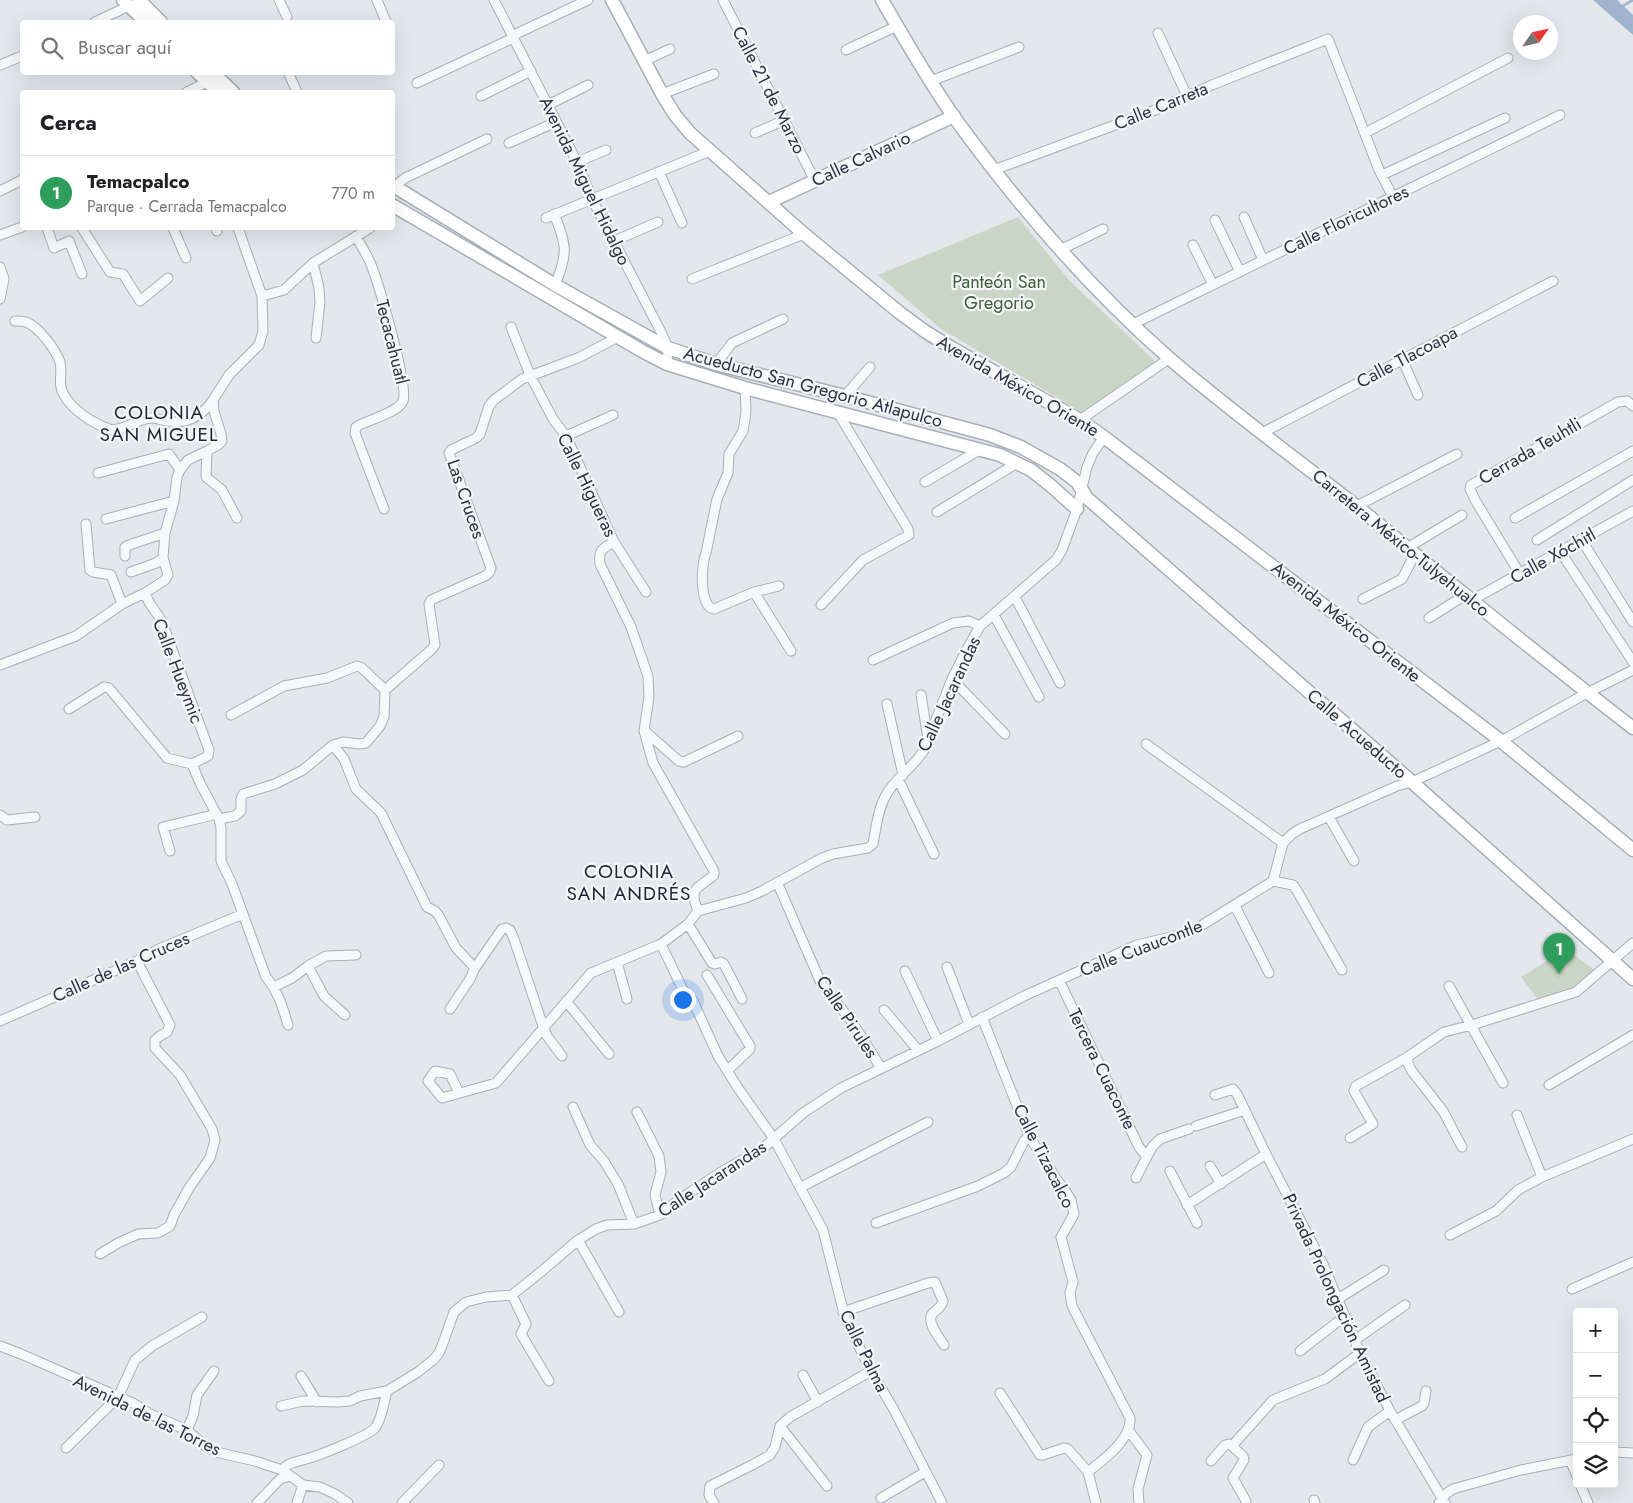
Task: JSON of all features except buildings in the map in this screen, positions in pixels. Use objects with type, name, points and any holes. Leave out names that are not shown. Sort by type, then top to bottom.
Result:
[{"type":"street","points":[[279,0],[287,17]]},
{"type":"street","points":[[377,0],[385,20]]},
{"type":"street","name":"Avenida Miguel Hidalgo","points":[[494,0],[577,162],[594,203],[668,348]]},
{"type":"street","points":[[417,83],[588,0]]},
{"type":"street","name":"Avenida México Oriente","points":[[612,0],[662,94],[681,124],[804,234],[875,294],[926,332],[1080,420],[1104,437],[1501,741],[1633,850]]},
{"type":"street","name":"Calle 21 de Marzo","points":[[723,0],[814,181]]},
{"type":"street","name":"Carretera México-Tulyehualco","points":[[882,0],[930,82],[994,170],[1060,250],[1133,324],[1170,358],[1262,433],[1357,506],[1587,693],[1633,728]]},
{"type":"street","points":[[99,20],[136,2]]},
{"type":"street","points":[[136,2],[145,20]]},
{"type":"street","points":[[136,2],[158,20]]},
{"type":"street","points":[[846,50],[897,26]]},
{"type":"street","points":[[1158,33],[1187,96]]},
{"type":"street","name":"Calle Carreta","points":[[994,170],[1158,109],[1266,62],[1328,39],[1365,133]]},
{"type":"street","points":[[930,82],[1019,47]]},
{"type":"street","points":[[644,61],[670,49]]},
{"type":"street","points":[[0,65],[20,57]]},
{"type":"street","points":[[1393,197],[1365,133],[1508,58]]},
{"type":"street","points":[[481,96],[531,71]]},
{"type":"street","points":[[662,94],[714,74]]},
{"type":"street","points":[[289,75],[296,90]]},
{"type":"street","points":[[190,90],[209,77]]},
{"type":"street","points":[[209,77],[217,90]]},
{"type":"street","points":[[209,77],[230,90]]},
{"type":"street","points":[[548,105],[588,85]]},
{"type":"street","name":"Calle Floricultores","points":[[1133,324],[1560,115]]},
{"type":"street","name":"Calle Calvario","points":[[769,202],[954,116]]},
{"type":"street","points":[[1382,175],[1505,118]]},
{"type":"street","points":[[755,133],[785,120]]},
{"type":"street","points":[[509,143],[556,122]]},
{"type":"street","points":[[395,184],[487,139]]},
{"type":"street","points":[[577,162],[606,150]]},
{"type":"street","points":[[555,285],[564,265],[564,248],[562,233],[550,216],[710,150]]},
{"type":"street","points":[[659,172],[682,224]]},
{"type":"street","points":[[0,191],[20,181]]},
{"type":"street","name":"Acueducto San Gregorio Atlapulco","points":[[395,186],[555,285],[668,348],[716,364],[845,396],[1005,441],[1034,454],[1060,469],[1077,482],[1081,489]]},
{"type":"street","name":"Acueducto San Gregorio Atlapulco","points":[[395,209],[667,364],[745,388],[1000,455],[1040,476],[1077,509]]},
{"type":"street","points":[[1244,217],[1263,260]]},
{"type":"street","points":[[1215,220],[1240,272]]},
{"type":"street","points":[[614,241],[658,222]]},
{"type":"street","points":[[0,235],[20,228]]},
{"type":"street","points":[[1060,250],[1103,229]]},
{"type":"street","points":[[48,230],[54,248],[68,241],[82,274]]},
{"type":"street","points":[[83,230],[107,269],[115,274],[123,274],[140,301],[168,278]]},
{"type":"street","points":[[174,230],[186,258]]},
{"type":"street","points":[[15,321],[26,321],[37,328],[54,351],[60,362],[59,382],[63,394],[73,408],[111,430],[150,418],[175,422],[189,420],[206,411],[229,375],[259,345],[264,331],[262,296],[239,230]]},
{"type":"street","points":[[262,296],[284,290],[313,263],[366,230]]},
{"type":"street","points":[[692,279],[804,234]]},
{"type":"street","name":"Tecacahuatl","points":[[356,236],[372,266],[398,355],[404,391],[402,402],[395,409],[362,423],[356,427],[355,432],[384,509]]},
{"type":"street","points":[[1193,245],[1213,285]]},
{"type":"street","points":[[313,263],[320,302],[316,338]]},
{"type":"street","points":[[0,267],[4,279],[0,298]]},
{"type":"street","name":"Calle Tlacoapa","points":[[1262,433],[1553,281]]},
{"type":"street","points":[[716,364],[732,342],[782,319]]},
{"type":"street","name":"Calle Higueras","points":[[511,327],[530,376],[553,419],[566,436],[614,542],[646,592]]},
{"type":"street","name":"Las Cruces","points":[[385,690],[435,645],[429,604],[431,600],[485,576],[491,568],[448,453],[450,450],[476,438],[480,434],[489,406],[522,378],[578,358],[618,337]]},
{"type":"street","points":[[667,364],[668,348]]},
{"type":"street","points":[[1080,420],[1170,358]]},
{"type":"street","points":[[1402,359],[1418,395]]},
{"type":"street","points":[[845,396],[870,366]]},
{"type":"street","points":[[745,388],[746,412],[743,431],[729,454],[728,473],[715,506],[706,553],[702,561],[705,599],[710,608],[714,609],[754,592],[779,586]]},
{"type":"street","points":[[0,664],[76,636],[122,604],[165,580],[168,575],[163,558],[165,533],[174,500],[177,477],[188,460],[222,441],[213,400]]},
{"type":"street","name":"Cerrada Teuhtli","points":[[1520,574],[1474,500],[1470,489],[1471,485],[1618,402],[1630,403]]},
{"type":"street","points":[[821,605],[863,560],[910,535],[838,413]]},
{"type":"street","points":[[566,436],[614,415]]},
{"type":"street","name":"Calle Jacarandas","points":[[698,911],[746,898],[822,858],[833,854],[868,848],[873,844],[886,793],[917,761],[928,740],[952,679],[980,626],[1056,560],[1062,550],[1077,509],[1087,467],[1093,453],[1104,437]]},
{"type":"street","points":[[925,482],[982,449]]},
{"type":"street","points":[[207,451],[206,477],[222,490],[237,518]]},
{"type":"street","points":[[1514,518],[1633,451]]},
{"type":"street","points":[[98,473],[170,454],[180,470]]},
{"type":"street","points":[[1357,506],[1457,454]]},
{"type":"street","points":[[937,512],[1017,463]]},
{"type":"street","points":[[1537,540],[1633,480]]},
{"type":"street","name":"Calle Acueducto","points":[[1081,489],[1087,498],[1412,782],[1633,979]]},
{"type":"street","points":[[106,519],[174,500]]},
{"type":"street","name":"Calle Xóchitl","points":[[1429,618],[1520,574],[1633,511]]},
{"type":"street","points":[[1363,599],[1402,578],[1411,551],[1462,515]]},
{"type":"street","points":[[86,524],[90,570],[111,575],[122,604]]},
{"type":"street","points":[[125,556],[125,548],[129,545],[165,533]]},
{"type":"street","points":[[1581,539],[1633,622]]},
{"type":"street","points":[[459,1093],[496,1083],[591,973],[661,944],[688,924],[698,911],[693,900],[696,888],[714,875],[714,871],[653,763],[644,731],[649,697],[648,676],[631,627],[600,564],[599,555],[601,550],[614,542]]},
{"type":"street","points":[[1560,551],[1633,662]]},
{"type":"street","points":[[131,572],[156,563],[163,558]]},
{"type":"street","points":[[754,592],[791,651]]},
{"type":"street","name":"Calle Hueymic","points":[[144,593],[162,622],[209,750],[208,756],[192,764]]},
{"type":"street","points":[[1015,597],[1060,683]]},
{"type":"street","points":[[994,615],[1039,697]]},
{"type":"street","points":[[873,660],[953,623],[969,621],[980,626]]},
{"type":"street","points":[[170,851],[163,827],[218,817],[235,816],[241,811],[243,794],[275,784],[303,770],[333,745],[343,742],[366,743],[380,726],[384,717],[385,690],[362,668],[357,666],[326,678],[284,686],[231,715]]},
{"type":"street","points":[[1342,970],[1293,885],[1273,881],[1283,842],[1300,829],[1397,786],[1412,782],[1501,741],[1587,693],[1633,670]]},
{"type":"street","points":[[952,679],[1005,734]]},
{"type":"street","points":[[68,708],[104,687],[109,688],[167,758],[192,764],[218,817],[221,828],[222,861],[244,914],[266,977],[274,987],[283,1007],[288,1025]]},
{"type":"street","points":[[921,695],[928,740]]},
{"type":"street","points":[[887,704],[901,777],[934,854]]},
{"type":"street","points":[[644,731],[679,761],[684,762],[738,736]]},
{"type":"street","points":[[1146,744],[1283,842]]},
{"type":"street","points":[[333,745],[344,759],[356,789],[381,813],[427,907],[440,916],[456,948],[474,968]]},
{"type":"street","points":[[0,815],[8,820],[35,817]]},
{"type":"street","points":[[1329,817],[1354,862]]},
{"type":"street","name":"Calle Cuaucontle","points":[[786,1129],[819,1101],[840,1088],[938,1041],[982,1017],[1137,945],[1188,933],[1273,881]]},
{"type":"street","name":"Calle Pirules","points":[[778,882],[821,982],[852,1022],[881,1068]]},
{"type":"street","points":[[1235,906],[1269,973]]},
{"type":"street","name":"Calle de las Cruces","points":[[0,1021],[159,949],[244,914]]},
{"type":"street","points":[[688,924],[712,963],[721,962],[724,964],[742,999]]},
{"type":"street","points":[[450,1009],[470,979],[474,968],[502,929],[506,928],[510,930],[547,1036],[562,1056]]},
{"type":"street","points":[[1350,1138],[1371,1126],[1373,1122],[1354,1090],[1356,1086],[1406,1058],[1444,1032],[1472,1026],[1576,992],[1604,969],[1612,959],[1633,943]]},
{"type":"street","name":"Calle Palma","points":[[661,944],[683,990],[693,1001],[708,1036],[727,1071],[774,1139],[823,1230],[843,1312],[871,1371],[893,1408],[942,1503]]},
{"type":"street","points":[[274,987],[326,956],[356,955]]},
{"type":"street","points":[[100,1254],[138,1234],[158,1233],[170,1226],[189,1188],[210,1158],[215,1140],[212,1129],[180,1075],[156,1048],[156,1040],[167,1032],[170,1026],[137,960]]},
{"type":"street","points":[[617,962],[627,999]]},
{"type":"street","points":[[308,966],[324,996],[345,1015]]},
{"type":"street","points":[[947,967],[969,1024]]},
{"type":"street","points":[[905,971],[938,1041]]},
{"type":"street","points":[[707,975],[750,1046],[750,1049],[727,1071]]},
{"type":"street","name":"Tercera Cuaconte","points":[[1059,980],[1139,1147],[1147,1157]]},
{"type":"street","points":[[1449,986],[1503,1083]]},
{"type":"street","points":[[566,1001],[609,1054]]},
{"type":"street","points":[[884,1010],[918,1050]]},
{"type":"street","name":"Calle Tizacalco","points":[[982,1017],[1029,1136],[1071,1200],[1074,1214],[1061,1237],[1073,1282],[1070,1293],[1072,1306],[1130,1418],[1131,1425],[1129,1431]]},
{"type":"street","points":[[1549,1085],[1633,1035]]},
{"type":"street","points":[[1406,1058],[1411,1070],[1443,1111],[1462,1147]]},
{"type":"street","name":"Privada Prolongación Amistad","points":[[1215,1095],[1233,1089],[1237,1094],[1323,1264],[1360,1353],[1390,1411],[1442,1502]]},
{"type":"street","points":[[573,1107],[590,1145],[604,1161],[618,1184],[634,1224]]},
{"type":"street","points":[[1136,1178],[1152,1147],[1160,1139],[1245,1110]]},
{"type":"street","points":[[637,1112],[659,1156],[661,1172],[655,1195],[660,1215]]},
{"type":"street","points":[[1516,1115],[1542,1177]]},
{"type":"street","points":[[801,1187],[928,1122]]},
{"type":"street","name":"Calle Jacarandas","points":[[512,1295],[578,1240],[596,1229],[607,1225],[634,1224],[660,1215],[680,1199],[721,1172],[762,1149],[786,1129]]},
{"type":"street","points":[[876,1223],[978,1186],[1004,1173],[1011,1167],[1024,1141],[1029,1136]]},
{"type":"street","points":[[1450,1235],[1496,1211],[1518,1190],[1542,1177],[1633,1139]]},
{"type":"street","points":[[1187,1205],[1266,1154]]},
{"type":"street","points":[[1210,1166],[1221,1184]]},
{"type":"street","points":[[1170,1171],[1197,1223]]},
{"type":"street","points":[[578,1240],[619,1312]]},
{"type":"street","points":[[1572,1288],[1633,1262]]},
{"type":"street","points":[[1338,1300],[1384,1270]]},
{"type":"street","points":[[843,1312],[935,1282],[943,1300],[940,1308],[932,1313],[930,1322],[944,1345]]},
{"type":"street","points":[[281,1406],[303,1401],[350,1401],[360,1396],[387,1391],[418,1372],[439,1353],[454,1312],[466,1302],[486,1297],[512,1295],[526,1324],[521,1334],[549,1381]]},
{"type":"street","points":[[1355,1340],[1405,1305]]},
{"type":"street","points":[[1300,1351],[1345,1316]]},
{"type":"street","points":[[66,1448],[118,1397],[135,1360],[152,1346],[202,1317]]},
{"type":"street","name":"Avenida de las Torres","points":[[0,1346],[133,1403],[150,1414],[187,1430],[205,1446],[216,1452],[255,1461],[282,1470],[303,1486],[320,1487],[348,1503]]},
{"type":"street","points":[[1232,1446],[1274,1400],[1282,1395],[1325,1379],[1360,1353]]},
{"type":"street","points":[[187,1430],[193,1416],[197,1395],[214,1371]]},
{"type":"street","points":[[714,1503],[710,1495],[710,1486],[770,1454],[775,1447],[780,1426],[790,1417],[871,1371]]},
{"type":"street","points":[[803,1375],[818,1402]]},
{"type":"street","points":[[302,1376],[317,1402]]},
{"type":"street","points":[[282,1470],[288,1464],[308,1459],[368,1434],[374,1429],[378,1421],[387,1391]]},
{"type":"street","points":[[1395,1420],[1422,1406],[1426,1391]]},
{"type":"street","points":[[1000,1393],[1040,1455],[1064,1448],[1068,1449],[1088,1472],[1096,1503]]},
{"type":"street","points":[[1353,1460],[1368,1428],[1390,1411]]},
{"type":"street","points":[[780,1426],[826,1486]]},
{"type":"street","points":[[1088,1472],[1129,1431],[1147,1455],[1138,1489],[1139,1503]]},
{"type":"street","points":[[1212,1461],[1225,1445],[1229,1444],[1243,1456],[1244,1460],[1233,1478],[1246,1501]]},
{"type":"street","points":[[1618,1452],[1633,1453]]},
{"type":"street","points":[[1442,1502],[1453,1489],[1521,1470],[1573,1459]]},
{"type":"street","points":[[402,1503],[439,1465]]},
{"type":"street","points":[[881,1498],[925,1472]]},
{"type":"street","points":[[257,1503],[280,1479],[290,1476]]},
{"type":"street","points":[[297,1503],[303,1486]]},
{"type":"street","points":[[1582,1488],[1588,1503]]},
{"type":"green space","name":"Panteón San Gregorio","points":[[1018,217],[1069,280],[1156,362],[1082,412],[941,329],[878,275]]},
{"type":"green space","points":[[1566,949],[1596,971],[1575,989],[1539,1001],[1521,977]]},
{"type":"water","points":[[1593,0],[1617,0],[1633,15],[1633,35]]},
{"type":"waterway","points":[[1621,7],[1633,0]]},
{"type":"place","name":"Temacpalco","points":[[1559,974]]},
{"type":"district","name":"COLONIA SAN MIGUEL","points":[[159,423]]},
{"type":"district","name":"COLONIA SAN ANDRÉS","points":[[629,882]]}]
